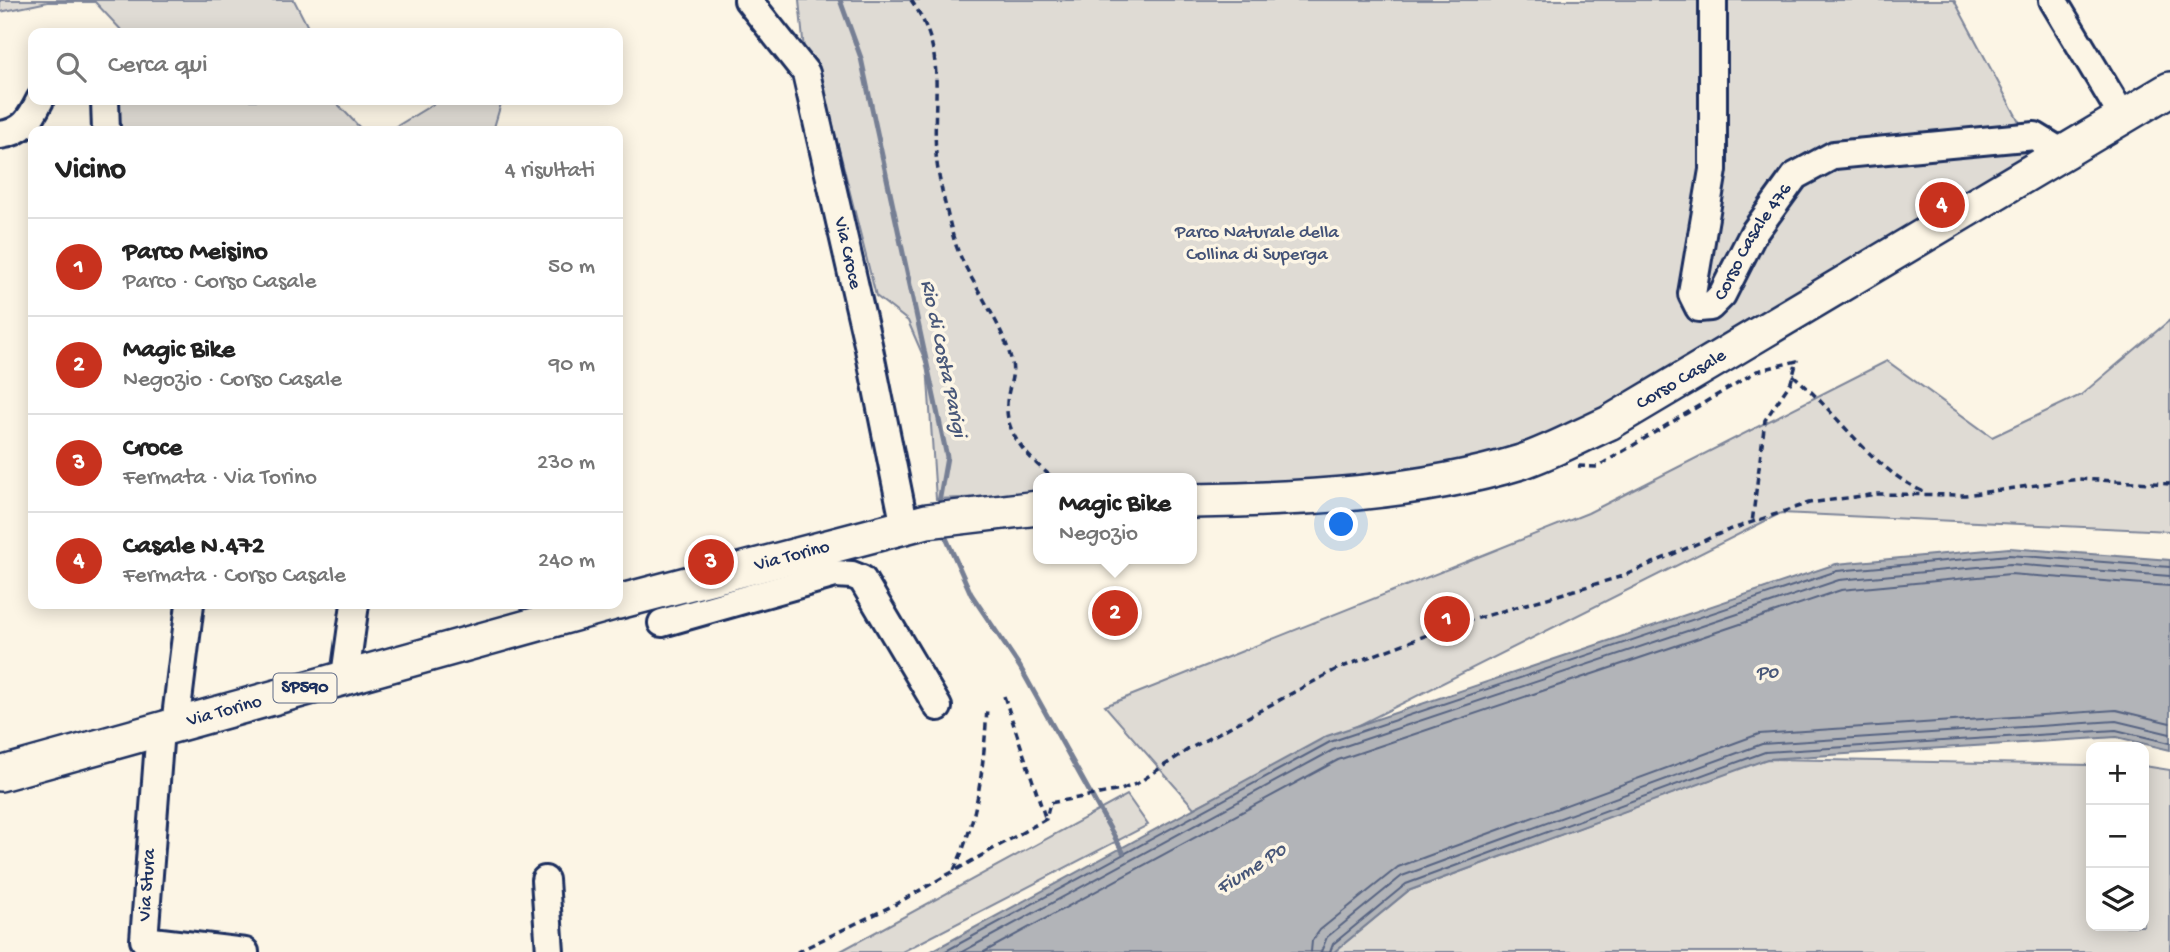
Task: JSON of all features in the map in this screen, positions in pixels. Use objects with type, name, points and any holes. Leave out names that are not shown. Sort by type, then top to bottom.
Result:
[{"type":"main road","name":"Corso Casale","points":[[1205,500],[1347,492],[1452,479],[1522,461],[1609,423],[2170,89]]},
{"type":"main road","points":[[926,522],[1033,509]]},
{"type":"main road","name":"Via Torino","points":[[623,601],[725,589],[926,522]]},
{"type":"main road","name":"Via Torino","points":[[0,774],[592,609]]},
{"type":"street","name":"Via Croce","points":[[748,0],[806,73],[868,344],[926,522]]},
{"type":"street","name":"Corso Casale 476","points":[[1713,0],[1713,170],[1692,294],[1699,308],[1710,307],[1722,295],[1753,234],[1795,176],[1834,155],[2035,136],[2063,153]]},
{"type":"street","points":[[2053,0],[2123,117]]},
{"type":"street","points":[[0,135],[16,133],[29,122],[38,105]]},
{"type":"street","points":[[105,105],[106,126]]},
{"type":"street","points":[[662,623],[725,589],[835,574],[852,575],[862,579],[888,616],[938,707]]},
{"type":"street","points":[[168,727],[189,609]]},
{"type":"street","points":[[345,676],[354,609]]},
{"type":"street","name":"Via Stura","points":[[168,727],[144,940],[245,952]]},
{"type":"street","points":[[545,880],[550,952]]},
{"type":"path","points":[[911,0],[920,13],[937,62],[936,154],[953,236],[1007,345],[1013,366],[1006,407],[1015,438],[1029,460],[1046,473]]},
{"type":"path","points":[[1556,446],[1577,466],[1597,467],[1757,371],[1797,361],[1793,375],[1765,420],[1752,523]]},
{"type":"path","points":[[1793,375],[1818,396],[1889,471],[1928,494]]},
{"type":"path","points":[[797,952],[894,905],[1046,819],[1050,803],[1121,790],[1138,783],[1189,749],[1336,669],[1451,626],[1623,576],[1752,523],[1809,503],[1877,494],[1965,495],[2079,479],[2170,484]]},
{"type":"path","points":[[1004,696],[1046,819]]},
{"type":"path","points":[[954,872],[967,844],[984,770],[987,707]]},
{"type":"green space","points":[[0,0],[294,0],[308,28],[119,28],[95,2],[48,2],[0,12]]},
{"type":"green space","name":"Parco Naturale della Collina di Superga","points":[[799,0],[1954,0],[2037,155],[1607,416],[1519,452],[1443,470],[1197,489],[1197,473],[1033,473],[1033,495],[936,499],[927,365],[908,321],[876,296],[831,117],[804,50]]},
{"type":"green space","points":[[96,105],[339,105],[358,126],[98,126]]},
{"type":"green space","points":[[432,105],[501,105],[494,126],[397,126]]},
{"type":"green space","points":[[2170,320],[2170,531],[1781,513],[1194,808],[1105,706],[1588,513],[1887,361],[1992,437],[2081,395]]},
{"type":"green space","points":[[1765,759],[2086,765],[2086,931],[2149,931],[2149,767],[2170,770],[2170,952],[1334,952],[1408,891]]},
{"type":"green space","points":[[1127,795],[1148,825],[902,952],[839,952]]},
{"type":"water","points":[[2009,548],[2170,560],[2170,750],[2149,745],[2149,742],[2117,737],[1767,759],[1408,891],[1334,952],[930,952],[1327,736],[1836,564]]},
{"type":"waterway","name":"Rio di Costa Parigi","points":[[840,0],[861,58],[947,457],[938,508]]},
{"type":"waterway","name":"Rio di Costa Parigi","points":[[943,531],[971,594],[1020,667],[1123,852]]},
{"type":"place","name":"Casale N.472","points":[[1942,205]]},
{"type":"place","name":"Croce","points":[[711,562]]},
{"type":"place","name":"Magic Bike","points":[[1115,613]]},
{"type":"place","name":"Parco Meisino","points":[[1447,619]]},
{"type":"water label","name":"Po","points":[[1767,674]]},
{"type":"water label","name":"Fiume Po","points":[[1252,870]]}]
